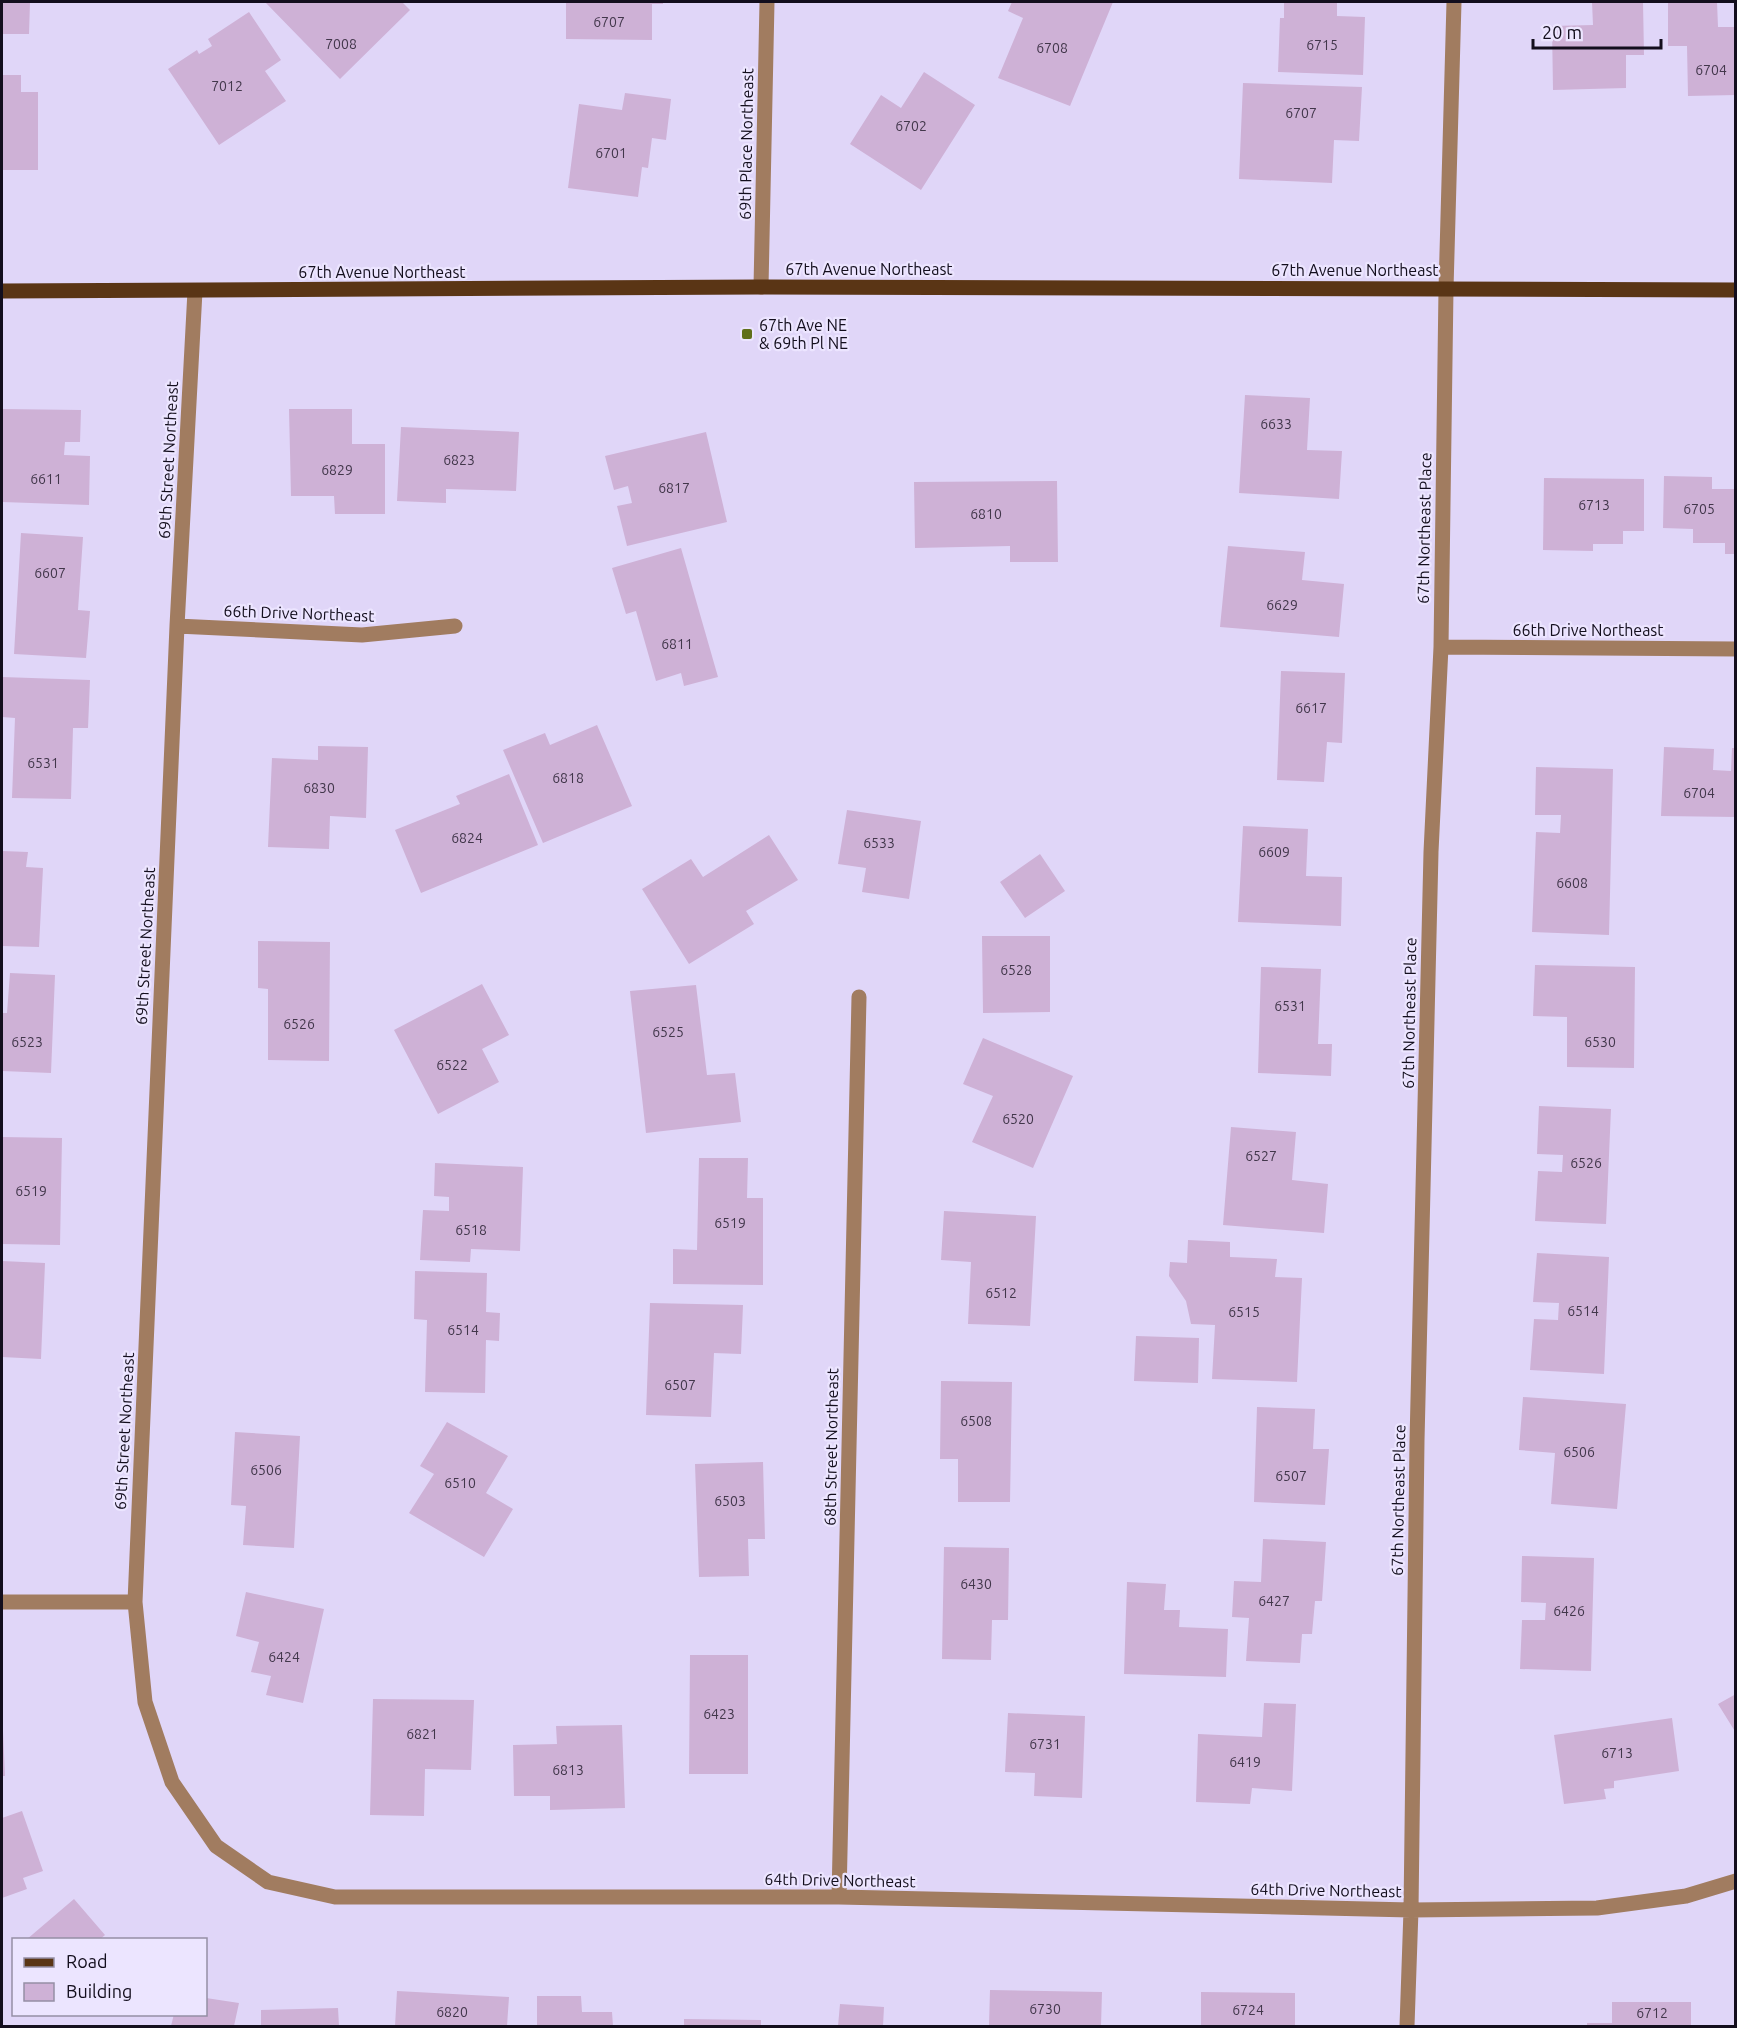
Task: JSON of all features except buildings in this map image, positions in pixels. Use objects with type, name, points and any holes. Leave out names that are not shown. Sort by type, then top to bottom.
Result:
[{"type":"main road","name":"67th Avenue Northeast","points":[[2,291],[760,287],[1736,291]]},
{"type":"street","name":"69th Place Northeast","points":[[760,287],[767,2]]},
{"type":"street","name":"67th Northeast Place","points":[[1407,2026],[1411,1910],[1417,1441],[1431,852],[1441,647],[1446,289],[1454,2]]},
{"type":"street","name":"69th Street Northeast","points":[[135,1602],[177,626],[195,291]]},
{"type":"street","name":"66th Drive Northeast","points":[[177,626],[362,635],[455,626]]},
{"type":"street","name":"66th Drive Northeast","points":[[1441,647],[1736,649]]},
{"type":"street","name":"68th Street Northeast","points":[[839,1898],[860,997]]},
{"type":"street","points":[[2,1602],[135,1602]]},
{"type":"street","name":"64th Drive Northeast","points":[[135,1602],[145,1702],[172,1782],[216,1846],[268,1882],[335,1897],[839,1898],[1411,1910],[1597,1908],[1686,1896],[1736,1881]]},
{"type":"place","name":"67th Ave NE & 69th Pl NE","points":[[747,334]]}]
